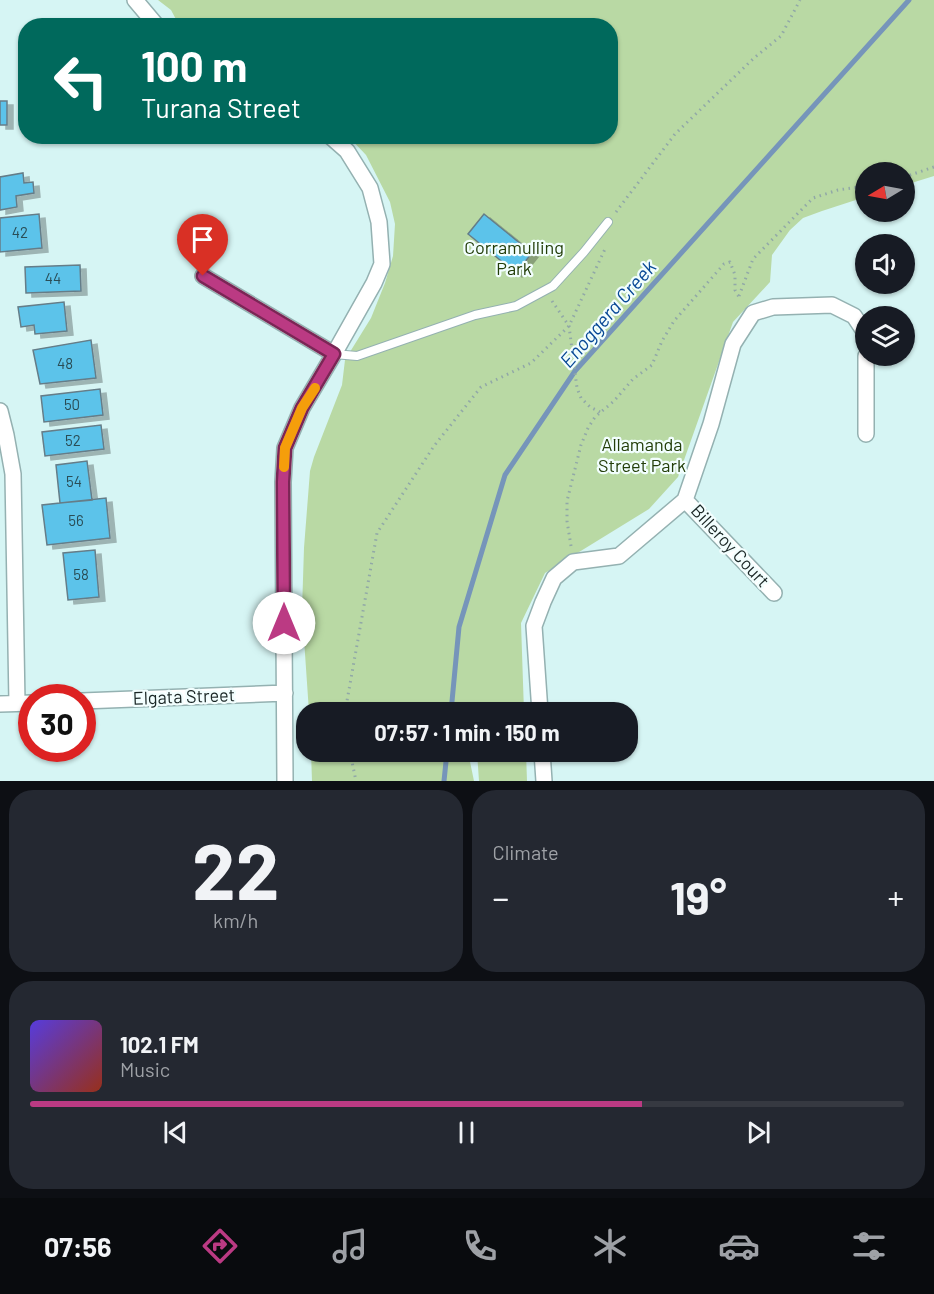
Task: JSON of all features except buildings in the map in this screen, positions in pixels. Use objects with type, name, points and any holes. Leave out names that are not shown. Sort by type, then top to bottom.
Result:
[{"type":"street","points":[[135,0],[150,18]]},
{"type":"street","points":[[285,781],[283,482],[285,448],[302,408],[374,283],[382,264],[379,222],[370,188],[347,151],[339,144]]},
{"type":"street","points":[[203,276],[334,354]]},
{"type":"street","points":[[539,702],[534,626],[554,578],[573,562],[620,556],[685,500],[711,424],[733,344],[753,313],[773,307],[832,305],[855,318]]},
{"type":"street","points":[[866,366],[866,434]]},
{"type":"street","points":[[0,411],[3,435],[13,474],[23,684]]},
{"type":"street","name":"Billeroy Court","points":[[685,500],[774,593]]},
{"type":"street","name":"Elgata Street","points":[[96,700],[285,693]]},
{"type":"street","points":[[0,704],[18,703]]},
{"type":"street","points":[[543,762],[544,781]]},
{"type":"lane","points":[[334,354],[357,356],[475,315],[516,306],[553,286],[608,222]]},
{"type":"path","points":[[347,702],[377,533],[435,446],[480,387],[531,363],[568,326],[604,252],[608,222],[675,134],[754,58],[781,36],[800,0]]},
{"type":"path","points":[[915,173],[934,167]]},
{"type":"path","points":[[573,562],[567,521],[567,501],[581,445],[588,428],[600,412],[614,401],[633,379],[652,365],[674,321],[724,264],[730,262],[735,275],[735,290],[739,297],[753,259],[813,198],[855,188]]},
{"type":"path","points":[[545,291],[568,326],[577,388],[581,398],[590,407],[600,412]]},
{"type":"path","points":[[352,762],[356,781]]},
{"type":"green space","name":"Corramulling Park","points":[[158,0],[934,0],[934,176],[915,182],[915,162],[855,162],[855,200],[803,218],[790,230],[772,255],[770,282],[733,322],[678,477],[649,509],[545,573],[521,623],[524,702],[308,702],[302,610],[310,471],[342,385],[345,360],[371,318],[393,256],[395,224],[390,202],[366,155],[356,144],[618,144],[618,18],[175,18],[171,10]]},
{"type":"green space","points":[[311,762],[470,762],[474,781],[312,781]]},
{"type":"green space","points":[[478,762],[526,762],[527,781],[479,781]]},
{"type":"waterway","name":"Enoggera Creek","points":[[452,702],[459,627],[505,475],[575,371],[909,0]]},
{"type":"waterway","name":"Enoggera Creek","points":[[444,781],[446,762]]},
{"type":"slow traffic","points":[[284,467],[285,448],[302,408],[315,388]]},
{"type":"route","points":[[203,276],[334,354],[302,408],[285,448],[283,482],[284,623]]},
{"type":"park label","name":"Allamanda Street Park","points":[[642,455]]}]
